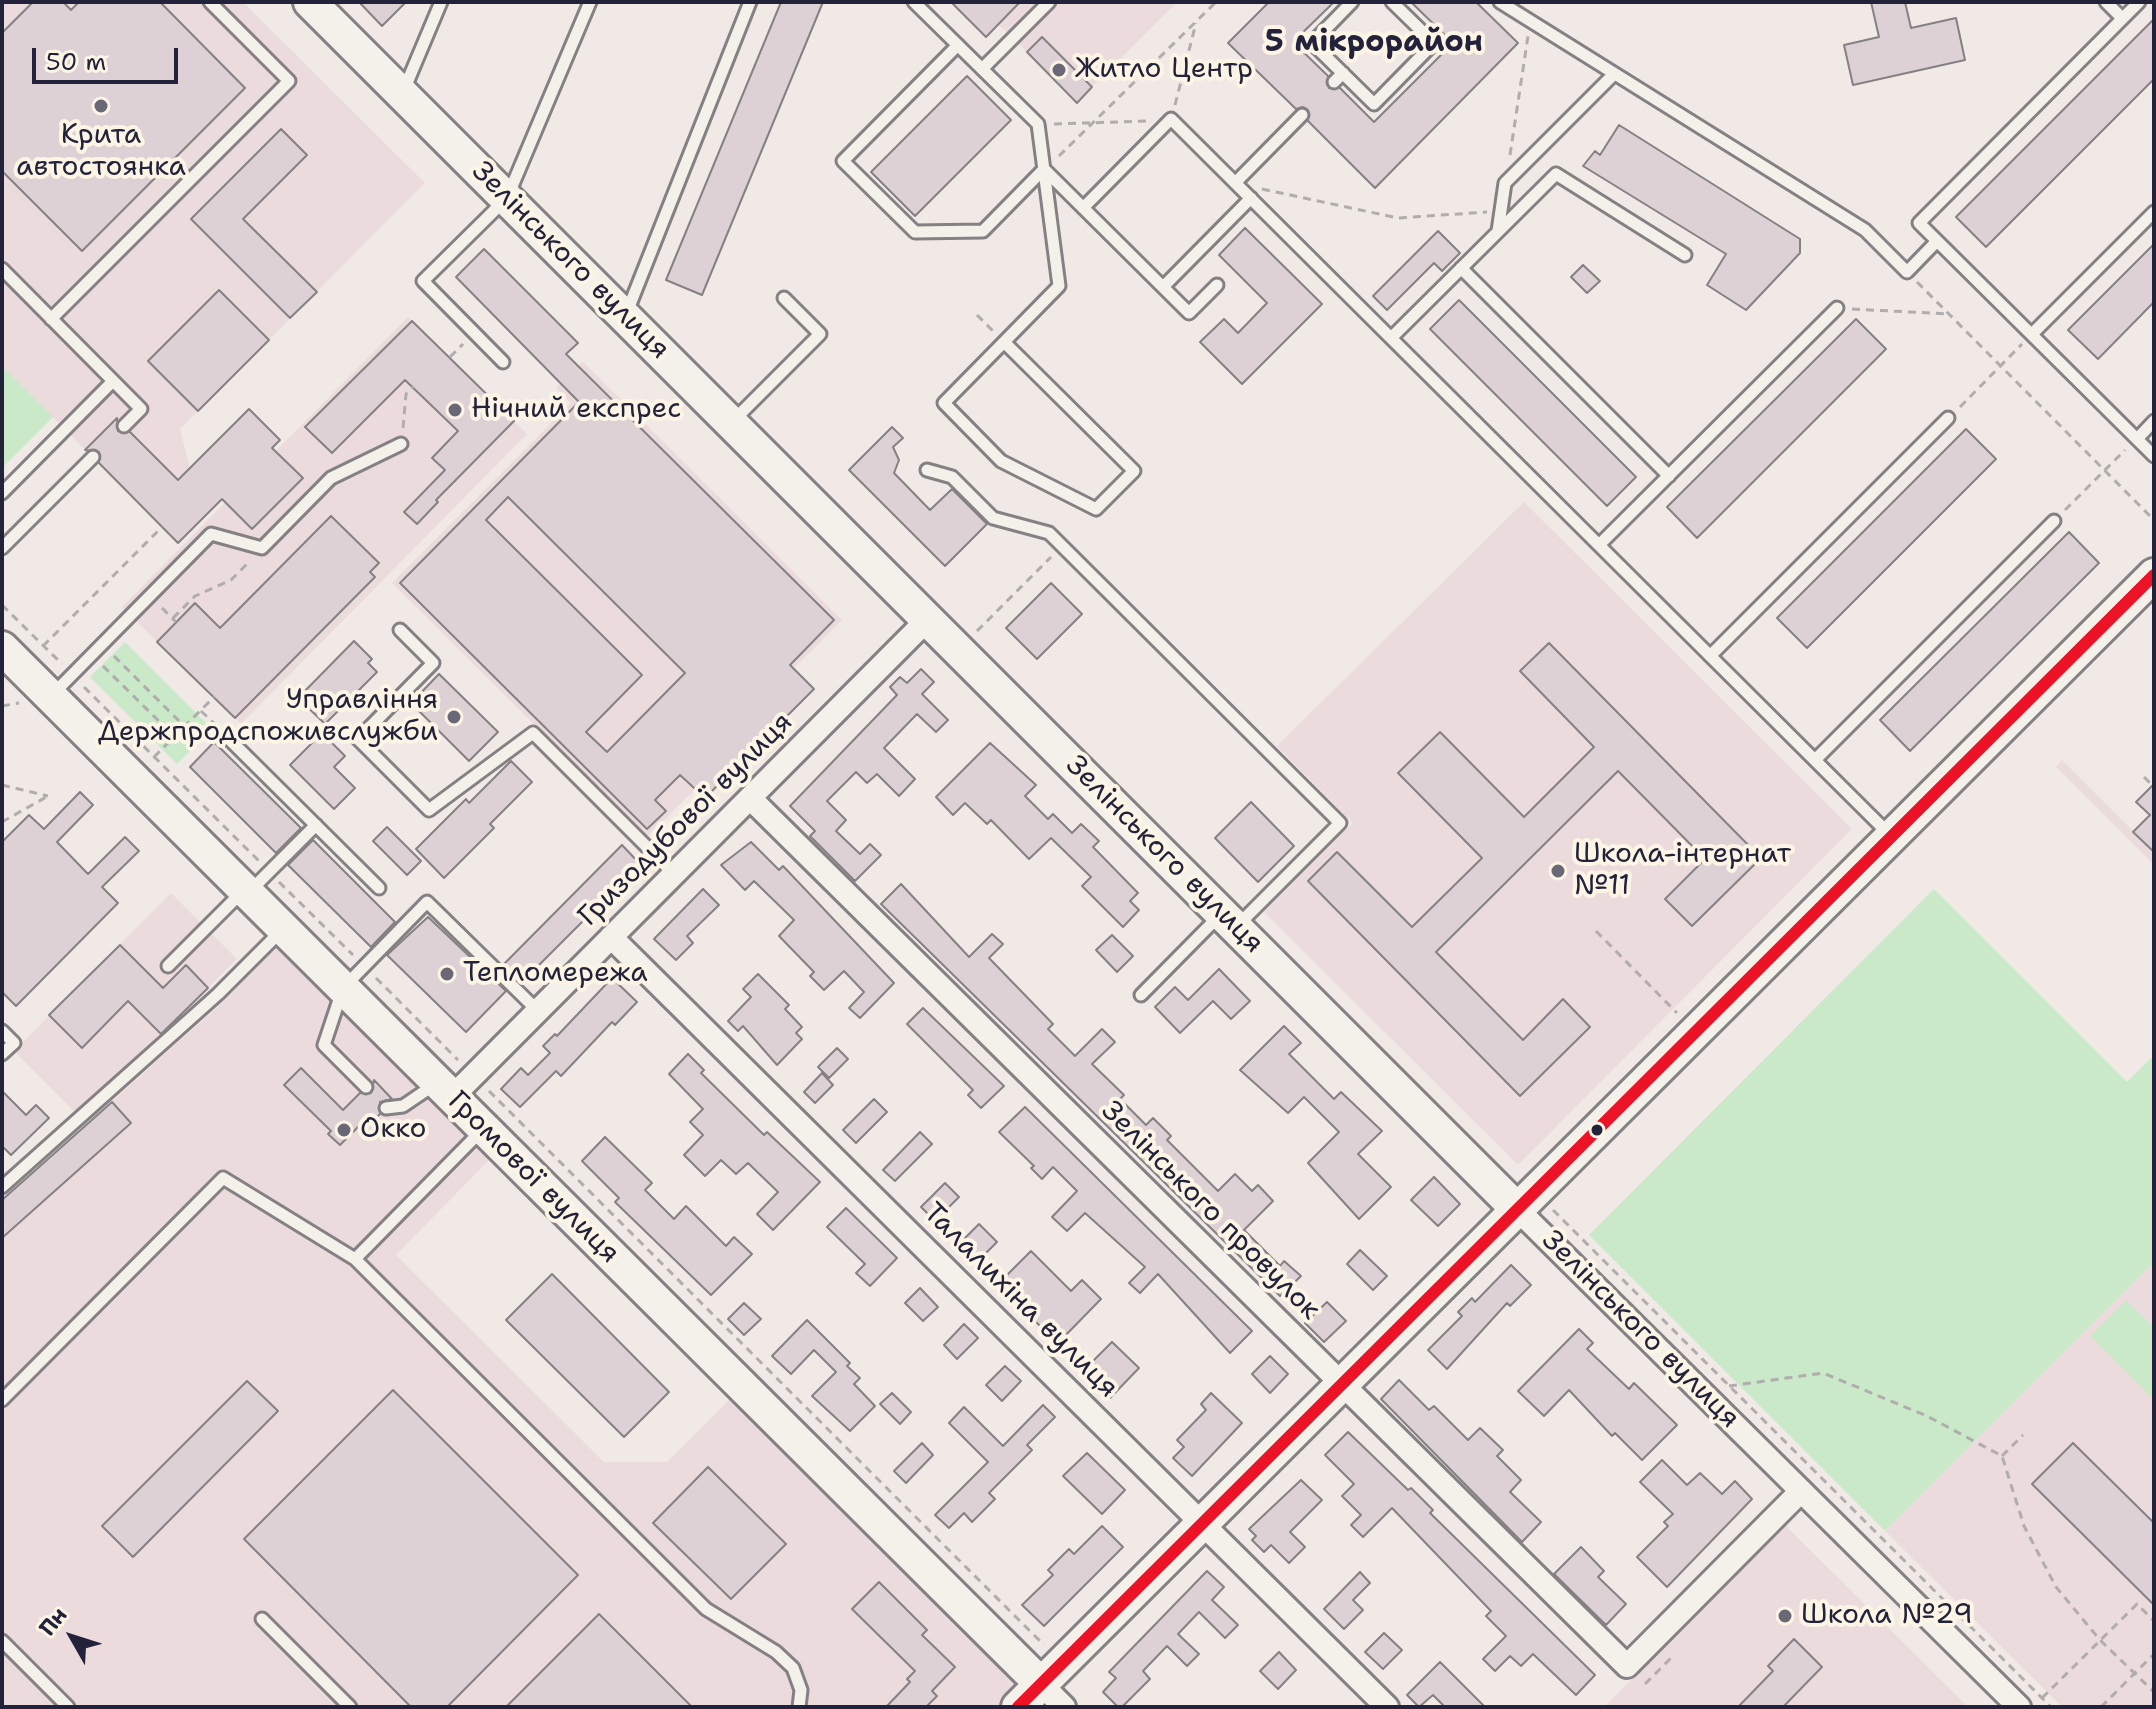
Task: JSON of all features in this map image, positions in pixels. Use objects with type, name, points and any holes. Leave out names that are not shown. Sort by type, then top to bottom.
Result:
[{"type":"street","name":"Зелінського вулиця","points":[[310,2],[2019,1707]]},
{"type":"street","points":[[1018,1707],[2154,575]]},
{"type":"street","name":"Гризодубової вулиця","points":[[454,1085],[538,1011],[928,619]]},
{"type":"street","name":"Громової вулиця","points":[[2,648],[61,686],[254,885],[283,929],[353,977],[454,1085],[484,1129],[1064,1707]]},
{"type":"street","name":"Зелінського провулок","points":[[750,798],[1627,1666],[1801,1491]]},
{"type":"street","name":"Талалихіна вулиця","points":[[611,937],[1387,1707]]},
{"type":"lane","points":[[51,319],[289,81],[210,2]]},
{"type":"lane","points":[[403,94],[441,2]]},
{"type":"lane","points":[[503,362],[423,281],[507,198],[590,2]]},
{"type":"lane","points":[[625,316],[750,2]]},
{"type":"lane","points":[[914,2],[1038,124],[1059,286],[944,403],[1001,461],[1096,509],[1134,471],[1004,342]]},
{"type":"lane","points":[[982,69],[1049,2]]},
{"type":"lane","points":[[1352,2],[1312,43],[1374,104],[1434,43],[1392,2]]},
{"type":"lane","points":[[1500,2],[1865,230],[1907,272],[1937,241]]},
{"type":"lane","points":[[2106,2],[2122,18]]},
{"type":"lane","points":[[2139,2],[1919,223],[2154,456]]},
{"type":"lane","points":[[958,45],[843,161],[915,232],[983,231],[1044,169]]},
{"type":"lane","points":[[1334,82],[1343,73]]},
{"type":"lane","points":[[1498,232],[1505,183],[1614,74]]},
{"type":"lane","points":[[1235,183],[1302,115]]},
{"type":"lane","points":[[1083,208],[1171,119],[1892,837]]},
{"type":"lane","points":[[1044,169],[1189,313],[1217,285]]},
{"type":"lane","points":[[1391,338],[1556,174],[1685,255]]},
{"type":"lane","points":[[1163,287],[1251,198]]},
{"type":"lane","points":[[2032,334],[2154,212]]},
{"type":"lane","points":[[1461,268],[1669,476]]},
{"type":"lane","points":[[2,269],[141,409],[124,426]]},
{"type":"lane","points":[[731,423],[820,334],[784,298]]},
{"type":"lane","points":[[1599,545],[1837,308]]},
{"type":"lane","points":[[2,493],[113,381]]},
{"type":"lane","points":[[1710,656],[1948,418]]},
{"type":"lane","points":[[2137,439],[2154,421]]},
{"type":"lane","points":[[61,686],[211,534],[262,548],[331,478],[401,444]]},
{"type":"lane","points":[[2,548],[93,457]]},
{"type":"lane","points":[[927,470],[952,477],[993,518],[1049,533],[1340,823],[1141,995]]},
{"type":"lane","points":[[1815,760],[2054,521]]},
{"type":"lane","points":[[400,630],[433,663],[358,739],[429,810],[533,733],[674,874]]},
{"type":"lane","points":[[231,741],[379,888]]},
{"type":"lane","points":[[168,966],[316,825]]},
{"type":"lane","points":[[366,1087],[324,1045],[353,977],[427,902],[538,1011]]},
{"type":"lane","points":[[2,1187],[218,994],[283,929]]},
{"type":"lane","points":[[2,1031],[14,1043],[2,1054]]},
{"type":"lane","points":[[386,1108],[403,1106],[454,1085]]},
{"type":"lane","points":[[355,1259],[484,1129]]},
{"type":"lane","points":[[2,1400],[223,1178],[355,1259],[706,1609],[776,1652],[793,1668],[801,1690],[799,1707]]},
{"type":"lane","points":[[262,1619],[350,1707]]},
{"type":"lane","points":[[2,1641],[68,1707]]},
{"type":"path","points":[[1044,169],[1095,124],[1216,2]]},
{"type":"path","points":[[1505,183],[1531,22]]},
{"type":"path","points":[[1038,124],[1171,119],[1197,23]]},
{"type":"path","points":[[1235,183],[1398,218],[1501,211]]},
{"type":"path","points":[[1907,272],[2154,520]]},
{"type":"path","points":[[1837,308],[1949,314]]},
{"type":"path","points":[[977,315],[991,329]]},
{"type":"path","points":[[450,357],[474,332]]},
{"type":"path","points":[[1948,418],[2032,334]]},
{"type":"path","points":[[401,444],[406,394],[413,387]]},
{"type":"path","points":[[2054,521],[2137,439]]},
{"type":"path","points":[[43,646],[162,527]]},
{"type":"path","points":[[975,634],[1062,546]]},
{"type":"path","points":[[150,596],[174,620],[195,596],[231,580],[262,548]]},
{"type":"path","points":[[2,605],[43,646],[61,686],[154,757],[254,885],[353,977],[454,1085],[1047,1648]]},
{"type":"path","points":[[102,644],[185,727]]},
{"type":"path","points":[[92,654],[175,737]]},
{"type":"path","points":[[154,757],[214,697]]},
{"type":"path","points":[[2,706],[19,703]]},
{"type":"path","points":[[201,711],[231,741]]},
{"type":"path","points":[[2144,777],[2153,786]]},
{"type":"path","points":[[2,785],[48,796],[2,822]]},
{"type":"path","points":[[1596,931],[1681,1017]]},
{"type":"path","points":[[1552,1210],[2051,1707]]},
{"type":"path","points":[[1729,1386],[1823,1373],[1927,1416],[2002,1456],[2012,1494],[2038,1557],[2077,1615],[2154,1692]]},
{"type":"path","points":[[2002,1456],[2023,1435]]},
{"type":"path","points":[[2042,1698],[2137,1604],[2154,1621]]},
{"type":"path","points":[[2101,1707],[2154,1654]]},
{"type":"path","points":[[1645,1684],[1674,1655]]},
{"type":"shaded area","points":[[2,2],[243,2],[425,183],[180,429],[190,469],[147,512],[2,366]]},
{"type":"shaded area","points":[[1007,2],[1177,2],[1092,87],[1042,37],[1027,52],[998,24]]},
{"type":"shaded area","points":[[408,317],[527,434],[241,724],[122,607]]},
{"type":"shaded area","points":[[583,362],[842,620],[685,778],[695,789],[647,837],[392,583],[571,403],[556,388]]},
{"type":"shaded area","name":"Школа-інтернат №11","points":[[1524,502],[1852,829],[1518,1165],[1264,912],[1353,823],[1277,746]]},
{"type":"shaded area","points":[[2062,760],[2133,831],[2149,815],[2136,802],[2154,784],[2154,865],[2056,767]]},
{"type":"shaded area","points":[[171,893],[237,959],[161,1035],[75,1112],[14,1051]]},
{"type":"shaded area","points":[[283,941],[495,1154],[396,1255],[604,1462],[667,1462],[735,1394],[1024,1683],[1000,1707],[2,1707],[2,1200],[225,1000]]},
{"type":"shaded area","points":[[2154,1262],[2154,1707],[2062,1707],[1885,1531]]},
{"type":"shaded area","name":"Школа №29","points":[[1785,1525],[1968,1707],[1604,1707]]},
{"type":"green space","points":[[2,366],[53,417],[2,468]]},
{"type":"green space","points":[[125,642],[212,729],[177,764],[90,677]]},
{"type":"green space","points":[[1934,889],[2127,1082],[2151,1058],[2154,1060],[2154,1262],[1885,1531],[1589,1235]]},
{"type":"green space","points":[[2126,1300],[2154,1328],[2154,1400],[2090,1336]]},
{"type":"building","points":[[33,2],[63,2],[71,10],[79,2],[160,2],[245,88],[82,251],[2,171],[2,33]]},
{"type":"building","points":[[359,2],[406,2],[382,26]]},
{"type":"building","points":[[781,2],[823,2],[702,295],[666,280]]},
{"type":"building","points":[[951,2],[1020,2],[986,37]]},
{"type":"building","points":[[1269,2],[1334,2],[1293,42],[1328,76],[1329,88],[1340,88],[1374,122],[1453,43],[1411,2],[1476,2],[1518,43],[1375,188],[1308,121],[1308,110],[1303,107],[1296,109],[1228,43]]},
{"type":"building","points":[[1871,2],[1905,2],[1911,28],[1956,18],[1965,60],[1853,85],[1844,45],[1879,37]]},
{"type":"building","points":[[2154,19],[2154,79],[1986,247],[1956,217]]},
{"type":"building","points":[[1042,37],[1092,87],[1077,103],[1027,52]]},
{"type":"building","points":[[967,76],[1011,120],[915,216],[871,172]]},
{"type":"building","points":[[1619,125],[1800,239],[1800,253],[1746,310],[1707,285],[1726,254],[1583,166],[1595,151],[1600,155]]},
{"type":"building","points":[[281,129],[307,155],[243,219],[317,292],[290,318],[191,219]]},
{"type":"building","points":[[1245,228],[1322,304],[1242,384],[1200,342],[1224,319],[1238,333],[1267,303],[1219,255]]},
{"type":"building","points":[[1438,231],[1460,253],[1442,271],[1434,263],[1387,310],[1373,296]]},
{"type":"building","points":[[2154,244],[2154,302],[2098,359],[2068,330]]},
{"type":"building","points":[[484,249],[578,343],[566,354],[834,620],[790,665],[814,689],[705,798],[680,775],[655,800],[666,811],[647,829],[400,583],[579,402],[456,277]],"holes":[[[508,497],[685,673],[607,752],[586,732],[642,675],[486,520]]]},
{"type":"building","points":[[1583,265],[1600,281],[1587,293],[1571,277]]},
{"type":"building","points":[[219,290],[269,340],[198,411],[148,361]]},
{"type":"building","points":[[1459,300],[1636,477],[1607,506],[1430,329]]},
{"type":"building","points":[[1856,319],[1886,349],[1697,538],[1667,507]]},
{"type":"building","points":[[412,321],[514,421],[436,500],[438,502],[417,524],[404,512],[445,470],[432,458],[458,431],[405,380],[332,453],[305,427]]},
{"type":"building","points":[[249,409],[280,440],[272,448],[303,478],[252,529],[222,499],[178,543],[99,463],[99,452],[85,450],[117,418],[118,431],[130,432],[178,480]]},
{"type":"building","points":[[892,427],[903,438],[893,447],[899,460],[894,473],[930,510],[952,489],[987,524],[945,566],[849,470]]},
{"type":"building","points":[[1966,429],[1996,459],[1807,648],[1777,618]]},
{"type":"building","points":[[331,516],[379,563],[370,572],[375,577],[235,718],[157,642],[195,603],[220,628]]},
{"type":"building","points":[[2069,532],[2099,563],[1910,751],[1880,720]]},
{"type":"building","points":[[1051,583],[1082,614],[1037,659],[1006,628]]},
{"type":"building","points":[[354,641],[372,659],[368,663],[377,672],[325,724],[298,698]]},
{"type":"building","points":[[1549,643],[1761,858],[1692,926],[1665,899],[1705,859],[1618,771],[1436,952],[1523,1040],[1563,999],[1590,1027],[1520,1096],[1308,881],[1337,852],[1412,927],[1482,858],[1398,773],[1440,732],[1524,817],[1594,747],[1520,671]]},
{"type":"building","points":[[921,669],[934,682],[922,694],[948,720],[936,732],[917,714],[884,748],[915,779],[899,796],[877,774],[867,783],[856,772],[827,801],[846,820],[836,831],[860,854],[870,844],[881,855],[855,881],[810,836],[815,831],[790,806],[897,695],[890,687],[900,677],[907,683]]},
{"type":"building","points":[[439,674],[498,732],[469,761],[411,703]]},
{"type":"building","points":[[322,733],[345,756],[334,767],[355,788],[334,809],[290,765]]},
{"type":"building","points":[[214,742],[301,828],[276,853],[190,767]]},
{"type":"building","points":[[990,743],[1036,785],[1025,796],[1048,819],[1053,814],[1072,833],[1081,824],[1099,841],[1093,847],[1138,893],[1130,901],[1139,910],[1123,927],[1082,886],[1091,877],[1051,838],[1029,859],[991,820],[987,824],[965,803],[953,815],[936,797]]},
{"type":"building","points":[[511,761],[532,782],[490,824],[494,828],[444,878],[416,849],[466,799],[469,803]]},
{"type":"building","points":[[2154,784],[2154,852],[2133,832],[2150,815],[2136,802]]},
{"type":"building","points":[[80,792],[93,805],[57,842],[88,874],[125,837],[139,851],[102,887],[118,903],[16,1006],[2,992],[2,842],[29,815],[44,829]]},
{"type":"building","points":[[1251,802],[1294,846],[1258,882],[1215,838]]},
{"type":"building","points":[[387,827],[421,861],[407,875],[373,841]]},
{"type":"building","points":[[313,840],[395,922],[371,947],[288,865]]},
{"type":"building","points":[[751,842],[779,870],[783,866],[894,983],[860,1018],[849,1008],[864,992],[844,971],[824,990],[810,976],[814,972],[779,936],[794,920],[754,881],[745,890],[721,865]]},
{"type":"building","points":[[622,845],[640,864],[523,981],[518,979],[503,965]]},
{"type":"building","points":[[901,884],[969,957],[992,934],[1003,944],[989,958],[1053,1024],[1048,1029],[1075,1056],[1102,1029],[1115,1042],[1092,1064],[1124,1095],[1120,1099],[1146,1125],[1153,1118],[1171,1136],[1167,1140],[1218,1191],[1235,1174],[1252,1191],[1258,1185],[1273,1201],[1244,1230],[1280,1266],[1284,1261],[1301,1276],[1280,1296],[881,904]]},
{"type":"building","points":[[703,889],[719,905],[687,936],[693,943],[676,960],[654,939]]},
{"type":"building","points":[[428,917],[506,991],[466,1032],[387,955]]},
{"type":"building","points":[[1112,935],[1133,956],[1117,972],[1096,950]]},
{"type":"building","points":[[120,945],[163,988],[186,965],[208,988],[161,1034],[128,1001],[82,1048],[49,1015]]},
{"type":"building","points":[[1219,969],[1250,1001],[1231,1019],[1213,1001],[1180,1033],[1155,1007],[1175,987],[1188,1000]]},
{"type":"building","points":[[758,974],[789,1005],[785,1009],[802,1027],[796,1033],[802,1039],[777,1065],[743,1026],[738,1031],[728,1021],[751,997],[743,989]]},
{"type":"building","points":[[612,978],[637,1002],[615,1025],[612,1022],[561,1076],[556,1071],[520,1107],[501,1089],[521,1068],[528,1075],[550,1053],[543,1046],[555,1034],[557,1036]]},
{"type":"building","points":[[923,1008],[1004,1086],[981,1108],[968,1095],[973,1090],[907,1024]]},
{"type":"building","points":[[1284,1026],[1301,1043],[1289,1054],[1334,1099],[1341,1092],[1382,1131],[1358,1154],[1391,1187],[1359,1219],[1308,1163],[1339,1132],[1304,1097],[1288,1113],[1240,1070]]},
{"type":"building","points":[[837,1048],[848,1059],[829,1078],[818,1067]]},
{"type":"building","points":[[688,1054],[704,1070],[701,1073],[764,1135],[767,1132],[820,1182],[773,1230],[757,1214],[778,1192],[748,1163],[736,1174],[721,1160],[705,1176],[684,1155],[703,1135],[690,1122],[703,1109],[669,1074]]},
{"type":"building","points":[[301,1068],[343,1110],[360,1093],[371,1093],[374,1080],[392,1099],[380,1102],[380,1114],[363,1130],[359,1126],[340,1145],[328,1134],[331,1131],[284,1085]]},
{"type":"building","points":[[822,1073],[833,1085],[815,1103],[804,1092]]},
{"type":"building","points":[[2,1091],[26,1115],[36,1105],[49,1118],[11,1155],[2,1146]]},
{"type":"building","points":[[874,1099],[887,1112],[856,1143],[843,1130]]},
{"type":"building","points":[[112,1102],[131,1123],[2,1238],[2,1200]]},
{"type":"building","points":[[1025,1107],[1252,1331],[1230,1353],[1158,1274],[1140,1293],[1129,1283],[1145,1267],[1085,1213],[1067,1231],[1052,1217],[1077,1191],[1053,1167],[1042,1179],[1031,1168],[1034,1166],[999,1132]]},
{"type":"building","points":[[920,1132],[932,1144],[895,1181],[883,1170]]},
{"type":"building","points":[[605,1137],[652,1183],[645,1190],[674,1219],[686,1206],[726,1246],[734,1237],[752,1254],[711,1295],[615,1202],[619,1198],[582,1161]]},
{"type":"building","points":[[1434,1177],[1460,1204],[1438,1226],[1411,1200]]},
{"type":"building","points":[[945,1183],[959,1197],[935,1221],[921,1207]]},
{"type":"building","points":[[846,1208],[897,1258],[870,1286],[856,1273],[865,1264],[827,1227]]},
{"type":"building","points":[[979,1224],[997,1242],[978,1261],[960,1243]]},
{"type":"building","points":[[1360,1250],[1387,1276],[1373,1290],[1347,1264]]},
{"type":"building","points":[[1031,1251],[1071,1291],[1082,1280],[1101,1299],[1058,1343],[997,1285]]},
{"type":"building","points":[[1511,1265],[1531,1285],[1510,1306],[1507,1303],[1447,1369],[1428,1350],[1462,1316],[1458,1312],[1472,1298],[1475,1302]]},
{"type":"building","points":[[552,1274],[669,1392],[624,1437],[506,1320]]},
{"type":"building","points":[[920,1288],[938,1307],[923,1321],[905,1303]]},
{"type":"building","points":[[1327,1302],[1346,1321],[1324,1342],[1305,1323]]},
{"type":"building","points":[[744,1303],[761,1319],[744,1335],[728,1319]]},
{"type":"building","points":[[807,1320],[850,1363],[847,1366],[860,1378],[854,1384],[875,1406],[850,1431],[812,1396],[836,1372],[814,1350],[791,1374],[772,1356]]},
{"type":"building","points":[[964,1324],[978,1338],[957,1359],[944,1345]]},
{"type":"building","points":[[1579,1329],[1593,1343],[1587,1349],[1629,1389],[1634,1383],[1677,1425],[1642,1460],[1615,1433],[1612,1436],[1569,1390],[1544,1416],[1518,1391]]},
{"type":"building","points":[[1112,1342],[1139,1368],[1110,1398],[1083,1371]]},
{"type":"building","points":[[1270,1356],[1288,1374],[1270,1393],[1252,1374]]},
{"type":"building","points":[[1005,1366],[1021,1381],[1002,1401],[986,1385]]},
{"type":"building","points":[[1399,1380],[1429,1410],[1434,1406],[1468,1440],[1480,1428],[1503,1450],[1497,1456],[1521,1480],[1510,1492],[1541,1522],[1522,1542],[1381,1399]]},
{"type":"building","points":[[247,1381],[278,1411],[133,1557],[102,1526]]},
{"type":"building","points":[[393,1390],[578,1575],[447,1707],[411,1707],[244,1539]]},
{"type":"building","points":[[892,1393],[911,1412],[900,1424],[880,1404]]},
{"type":"building","points":[[1211,1393],[1242,1423],[1192,1476],[1173,1458],[1184,1447],[1177,1440],[1206,1410],[1201,1404]]},
{"type":"building","points":[[1043,1405],[1055,1417],[1027,1445],[1032,1450],[989,1493],[995,1499],[972,1522],[964,1513],[949,1528],[935,1515],[988,1462],[949,1423],[964,1407],[1003,1446]]},
{"type":"building","points":[[1348,1432],[1408,1490],[1411,1488],[1433,1510],[1430,1513],[1595,1675],[1576,1695],[1533,1654],[1521,1666],[1510,1656],[1495,1671],[1483,1659],[1506,1636],[1486,1616],[1491,1611],[1392,1508],[1363,1537],[1351,1525],[1361,1515],[1342,1496],[1354,1484],[1325,1455]]},
{"type":"building","points":[[922,1443],[933,1455],[906,1483],[894,1471]]},
{"type":"building","points":[[2073,1443],[2154,1523],[2154,1605],[2032,1484]]},
{"type":"building","points":[[1087,1453],[1125,1490],[1102,1514],[1063,1476]]},
{"type":"building","points":[[1662,1460],[1687,1485],[1700,1473],[1722,1494],[1735,1481],[1752,1499],[1667,1587],[1637,1557],[1668,1526],[1664,1522],[1673,1514],[1640,1482]]},
{"type":"building","points":[[708,1467],[786,1544],[731,1599],[653,1523]]},
{"type":"building","points":[[1301,1480],[1322,1500],[1290,1532],[1305,1547],[1289,1563],[1271,1545],[1264,1552],[1252,1540],[1256,1536],[1249,1529]]},
{"type":"building","points":[[1102,1526],[1123,1547],[1044,1626],[1022,1605],[1053,1575],[1048,1570],[1069,1549],[1074,1554]]},
{"type":"building","points":[[1581,1547],[1604,1571],[1598,1577],[1626,1604],[1606,1625],[1554,1574]]},
{"type":"building","points":[[1207,1571],[1224,1587],[1212,1600],[1238,1625],[1225,1638],[1199,1612],[1178,1634],[1199,1654],[1187,1666],[1167,1646],[1143,1671],[1150,1679],[1122,1707],[1118,1707],[1103,1692],[1116,1678],[1109,1672]]},
{"type":"building","points":[[1360,1572],[1370,1583],[1353,1600],[1363,1610],[1344,1629],[1324,1609]]},
{"type":"building","points":[[879,1582],[927,1630],[922,1635],[955,1667],[932,1691],[937,1696],[926,1707],[886,1707],[910,1682],[907,1679],[915,1671],[852,1609]]},
{"type":"building","points":[[599,1614],[692,1707],[506,1707]]},
{"type":"building","points":[[1384,1633],[1402,1650],[1383,1669],[1365,1652]]},
{"type":"building","points":[[1794,1639],[1822,1667],[1783,1707],[1738,1707],[1773,1671],[1768,1666]]},
{"type":"building","points":[[1279,1652],[1296,1670],[1278,1689],[1260,1671]]},
{"type":"building","points":[[1440,1662],[1485,1707],[1445,1707],[1433,1695],[1419,1707],[1407,1695]]},
{"type":"transit line","points":[[1018,1707],[2154,575]]},
{"type":"place","name":"Житло Центр","points":[[1059,70]]},
{"type":"place","name":"Крита автостоянка","points":[[101,106]]},
{"type":"place","name":"Нічний експрес","points":[[455,410]]},
{"type":"place","name":"Управління Держпродспоживслужби","points":[[454,717]]},
{"type":"place","name":"Школа-інтернат №11","points":[[1558,871]]},
{"type":"place","name":"Тепломережа","points":[[447,974]]},
{"type":"place","name":"Окко","points":[[344,1130]]},
{"type":"place","name":"Школа №29","points":[[1785,1616]]},
{"type":"district","name":"5 мікрорайон","points":[[1374,43]]}]
